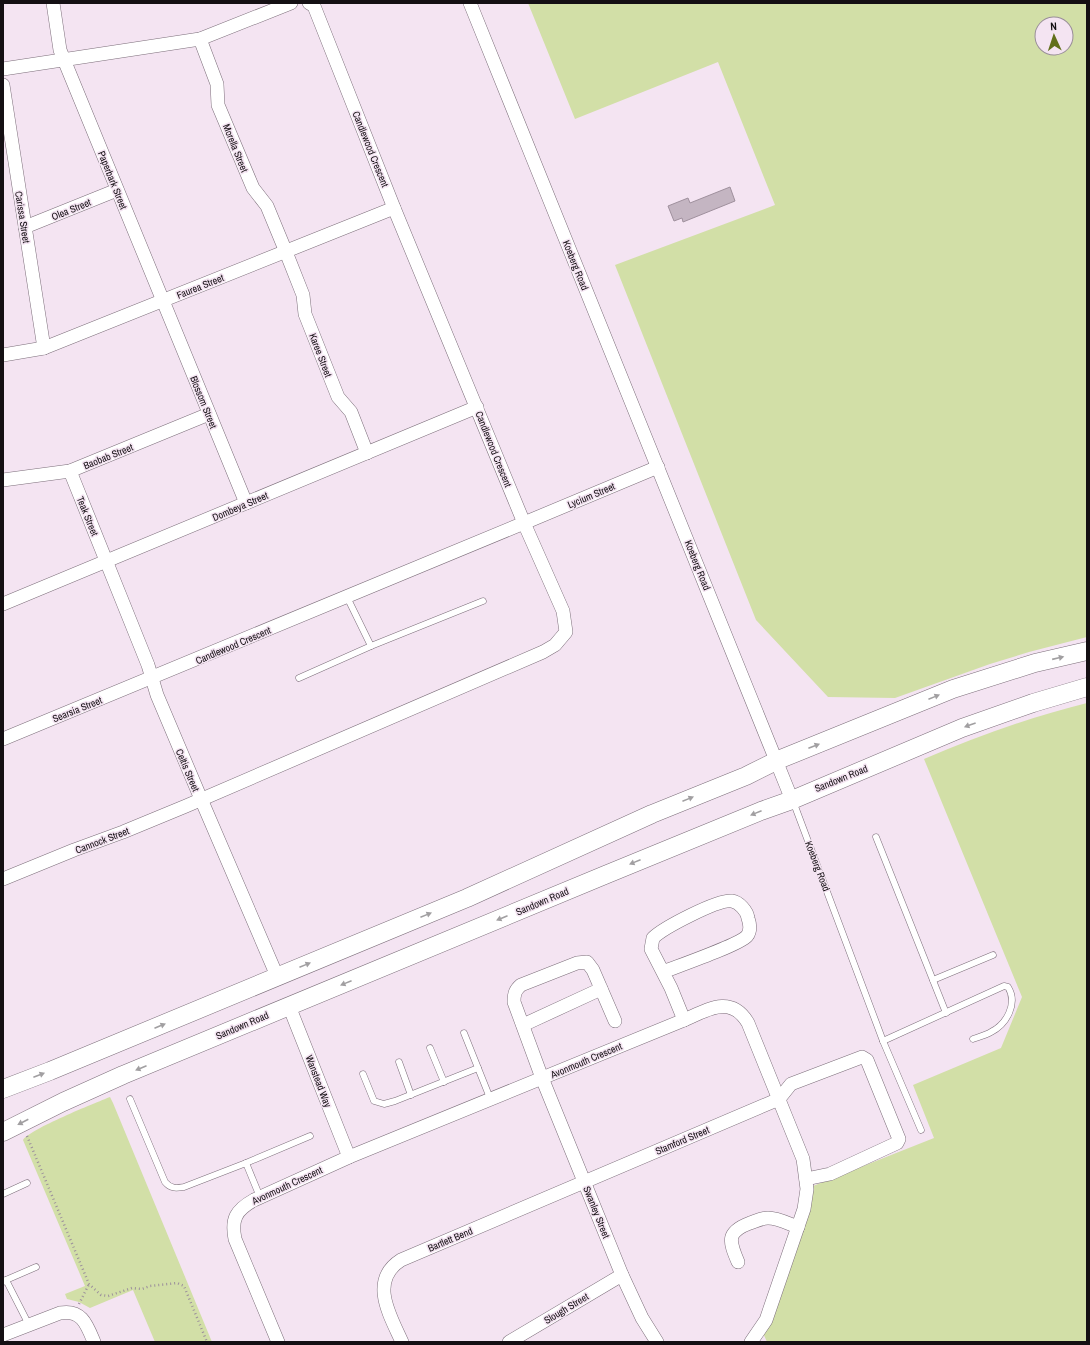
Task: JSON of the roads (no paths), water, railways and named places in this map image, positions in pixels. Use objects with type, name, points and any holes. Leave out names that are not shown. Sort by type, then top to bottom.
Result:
[{"type":"main road","points":[[3,1089],[50,1071],[467,898],[652,814],[746,776],[778,760],[953,689],[1034,663],[1087,651]]},
{"type":"main road","name":"Sandown Road","points":[[3,1132],[90,1090],[289,1006],[626,866],[792,800],[962,728],[1033,703],[1087,687]]},
{"type":"street","name":"Paperbark Street","points":[[53,3],[60,50],[163,301]]},
{"type":"street","points":[[3,69],[200,39],[291,3]]},
{"type":"street","name":"Candlewood Crescent","points":[[152,678],[524,523],[394,208],[314,6],[309,3]]},
{"type":"street","name":"Koeberg Road","points":[[470,3],[778,760],[792,800]]},
{"type":"street","name":"Morella Street","points":[[200,39],[217,84],[218,105],[252,188],[267,206],[286,252]]},
{"type":"street","name":"Carissa Street","points":[[3,85],[44,348]]},
{"type":"street","name":"Olea Street","points":[[25,227],[117,190]]},
{"type":"street","name":"Faurea Street","points":[[3,355],[44,348],[394,208]]},
{"type":"street","name":"Karee Street","points":[[286,252],[303,295],[305,314],[338,397],[351,412],[367,453]]},
{"type":"street","name":"Blossom Street","points":[[163,301],[246,503]]},
{"type":"street","name":"Dombeya Street","points":[[3,604],[477,407]]},
{"type":"street","name":"Baobab Street","points":[[3,480],[70,471],[209,414]]},
{"type":"street","name":"Lycium Street","points":[[524,523],[658,467]]},
{"type":"street","name":"Teak Street","points":[[70,471],[106,561]]},
{"type":"street","name":"Cannock Street","points":[[3,879],[123,832],[201,799],[544,652],[555,645],[566,632],[563,611],[524,523]]},
{"type":"street","name":"Celtis Street","points":[[106,561],[148,665],[157,695],[277,976]]},
{"type":"street","name":"Searsia Street","points":[[3,739],[152,678]]},
{"type":"street","points":[[663,972],[737,942],[746,936],[750,929],[748,915],[740,905],[734,901],[725,901],[684,918],[660,931],[653,938],[651,949],[671,988],[684,1020]]},
{"type":"street","name":"Swanley Street","points":[[601,990],[590,966],[587,962],[582,962],[521,985],[516,990],[514,1002],[542,1078],[622,1274],[642,1318],[657,1342]]},
{"type":"street","points":[[523,1025],[601,990],[615,1021]]},
{"type":"street","name":"Wanstead Way","points":[[289,1006],[349,1157]]},
{"type":"street","name":"Avonmouth Crescent","points":[[278,1342],[235,1239],[234,1220],[239,1211],[248,1203],[349,1157],[490,1098],[720,1006],[733,1008],[742,1014],[748,1023],[804,1159],[806,1179],[804,1209],[798,1227],[766,1320],[751,1342]]},
{"type":"street","points":[[779,1099],[791,1084],[862,1057],[868,1060],[899,1139],[897,1143],[830,1174],[806,1179]]},
{"type":"street","name":"Stamford Street","points":[[584,1181],[779,1099]]},
{"type":"street","name":"Bartlett Bend","points":[[402,1342],[384,1300],[385,1281],[395,1264],[584,1181]]},
{"type":"street","points":[[738,1262],[731,1244],[733,1234],[739,1228],[762,1218],[769,1218],[798,1227]]},
{"type":"street","name":"Slough Street","points":[[509,1342],[622,1274]]},
{"type":"street","points":[[3,1335],[60,1313],[68,1312],[76,1314],[85,1323],[94,1342]]},
{"type":"lane","points":[[348,597],[371,646]]},
{"type":"lane","points":[[299,678],[371,646],[483,601]]},
{"type":"lane","name":"Koeberg Road","points":[[792,800],[883,1041],[921,1130]]},
{"type":"lane","points":[[876,837],[946,1013]]},
{"type":"lane","points":[[932,980],[993,955]]},
{"type":"lane","points":[[883,1041],[1006,986],[1009,988],[1012,996],[1010,1012],[1000,1026],[992,1032],[973,1039]]},
{"type":"lane","points":[[464,1033],[490,1098]]},
{"type":"lane","points":[[430,1048],[444,1082]]},
{"type":"lane","points":[[399,1062],[411,1095]]},
{"type":"lane","points":[[363,1074],[374,1101],[380,1104],[388,1104],[478,1068]]},
{"type":"lane","points":[[130,1099],[165,1182],[168,1186],[174,1188],[184,1187],[310,1136]]},
{"type":"lane","points":[[246,1163],[260,1197]]},
{"type":"lane","points":[[3,1194],[27,1183]]},
{"type":"lane","points":[[29,1325],[5,1281],[36,1267]]}]
